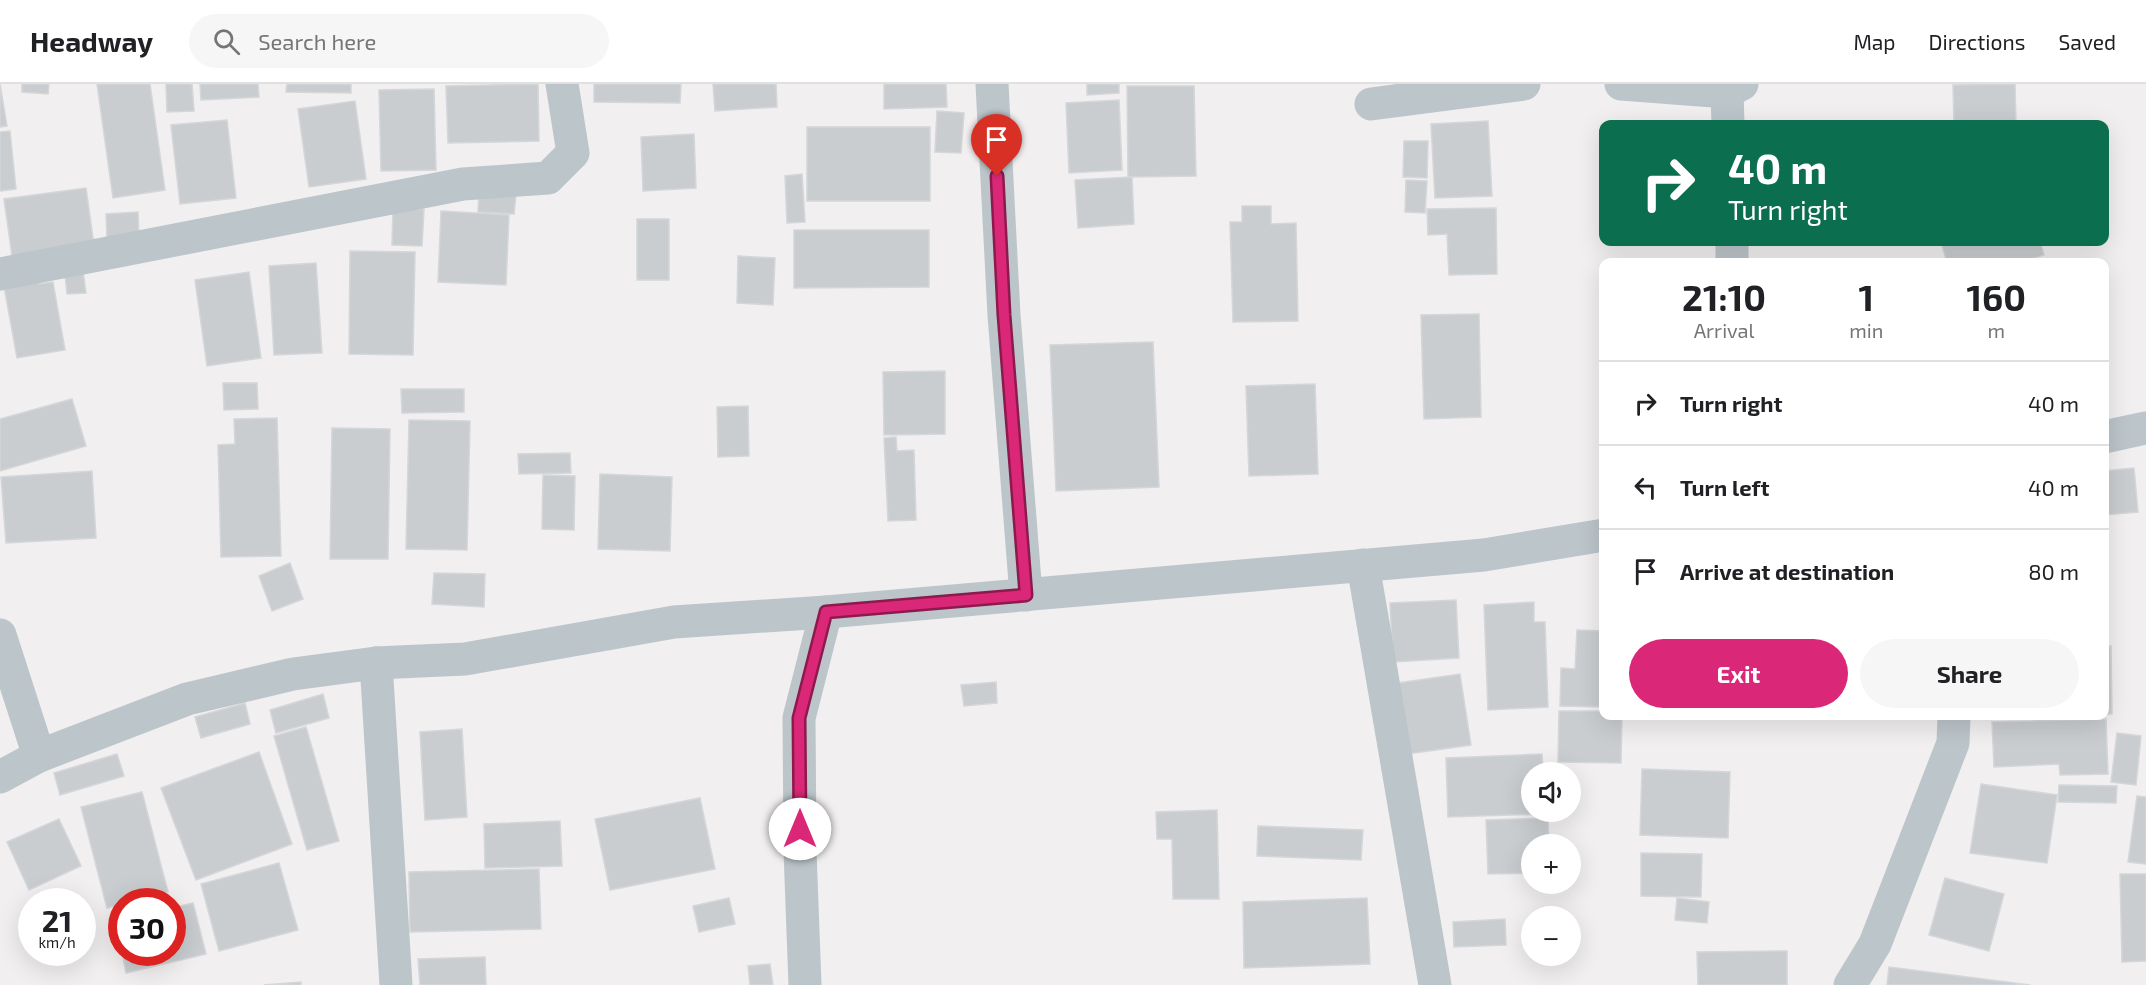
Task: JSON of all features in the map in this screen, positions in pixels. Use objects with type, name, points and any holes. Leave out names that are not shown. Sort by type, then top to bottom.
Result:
[{"type":"street","points":[[0,274],[463,184],[548,178],[573,153],[562,84]]},
{"type":"street","points":[[992,84],[1004,315],[1026,595]]},
{"type":"street","points":[[1371,104],[1524,84]]},
{"type":"street","points":[[1621,84],[1734,88],[1729,120]]},
{"type":"street","points":[[2109,436],[2146,428]]},
{"type":"street","points":[[0,777],[39,756],[187,699],[293,674],[376,663],[465,659],[674,622],[826,612],[1484,555],[1599,536]]},
{"type":"street","points":[[1363,565],[1435,985]]},
{"type":"street","points":[[805,985],[800,851],[799,718],[826,612]]},
{"type":"street","points":[[0,635],[39,756]]},
{"type":"street","points":[[376,663],[396,985]]},
{"type":"street","points":[[1850,985],[1875,944],[1953,743],[1954,720]]},
{"type":"building","points":[[0,84],[7,126],[0,127]]},
{"type":"building","points":[[22,84],[49,84],[48,94],[22,92]]},
{"type":"building","points":[[97,84],[150,84],[165,190],[113,198]]},
{"type":"building","points":[[166,84],[192,84],[194,111],[167,112]]},
{"type":"building","points":[[200,84],[258,84],[259,97],[201,100]]},
{"type":"building","points":[[287,84],[351,84],[351,93],[286,92]]},
{"type":"building","points":[[538,84],[539,141],[448,143],[446,86]]},
{"type":"building","points":[[594,84],[681,84],[680,103],[594,102]]},
{"type":"building","points":[[713,84],[776,84],[777,107],[715,111]]},
{"type":"building","points":[[884,84],[946,84],[947,107],[884,109]]},
{"type":"building","points":[[1087,84],[1119,84],[1119,93],[1087,95]]},
{"type":"building","points":[[2015,84],[2016,120],[1954,120],[1953,85]]},
{"type":"building","points":[[1127,86],[1194,86],[1196,176],[1128,177]]},
{"type":"building","points":[[434,89],[436,170],[381,171],[379,90]]},
{"type":"building","points":[[1119,100],[1122,170],[1069,173],[1066,103]]},
{"type":"building","points":[[355,101],[366,179],[309,187],[298,109]]},
{"type":"building","points":[[937,111],[964,113],[961,153],[935,152]]},
{"type":"building","points":[[227,120],[236,198],[180,204],[171,125]]},
{"type":"building","points":[[1488,121],[1492,196],[1435,198],[1431,124]]},
{"type":"building","points":[[807,127],[930,127],[930,201],[807,201]]},
{"type":"building","points":[[10,131],[16,189],[0,191],[0,132]]},
{"type":"building","points":[[694,134],[696,188],[643,191],[641,137]]},
{"type":"building","points":[[1404,141],[1428,141],[1427,178],[1403,177]]},
{"type":"building","points":[[802,174],[805,222],[787,223],[785,176]]},
{"type":"building","points":[[1132,177],[1134,224],[1078,228],[1075,180]]},
{"type":"building","points":[[1406,180],[1427,181],[1425,213],[1405,212]]},
{"type":"building","points":[[86,188],[94,245],[12,256],[4,199]]},
{"type":"building","points":[[479,193],[516,195],[514,214],[478,212]]},
{"type":"building","points":[[1242,206],[1271,206],[1271,224],[1296,223],[1298,321],[1233,322],[1230,222],[1242,222]]},
{"type":"building","points":[[393,208],[424,209],[422,246],[392,245]]},
{"type":"building","points":[[1496,208],[1497,274],[1449,275],[1447,234],[1428,235],[1427,209]]},
{"type":"building","points":[[441,211],[509,215],[506,285],[438,282]]},
{"type":"building","points":[[138,212],[139,237],[107,239],[106,214]]},
{"type":"building","points":[[637,219],[669,219],[669,280],[637,280]]},
{"type":"building","points":[[794,230],[929,230],[929,287],[794,288]]},
{"type":"building","points":[[1942,246],[2041,246],[2044,255],[2033,258],[1946,258]]},
{"type":"building","points":[[350,251],[415,252],[413,355],[349,354]]},
{"type":"building","points":[[738,256],[775,258],[773,305],[737,303]]},
{"type":"building","points":[[82,263],[86,293],[67,294],[64,265]]},
{"type":"building","points":[[316,263],[322,353],[274,355],[269,266]]},
{"type":"building","points":[[249,272],[261,358],[207,366],[195,280]]},
{"type":"building","points":[[38,275],[39,284],[53,282],[65,350],[17,358],[3,281]]},
{"type":"building","points":[[1479,314],[1481,417],[1424,419],[1421,315]]},
{"type":"building","points":[[1153,342],[1159,487],[1056,491],[1050,345]]},
{"type":"building","points":[[945,371],[945,434],[884,435],[883,372]]},
{"type":"building","points":[[223,383],[257,383],[258,409],[224,410]]},
{"type":"building","points":[[1315,384],[1318,474],[1249,476],[1246,386]]},
{"type":"building","points":[[401,389],[464,389],[464,412],[402,413]]},
{"type":"building","points":[[72,399],[86,446],[0,471],[0,419]]},
{"type":"building","points":[[748,406],[749,456],[718,457],[717,407]]},
{"type":"building","points":[[277,418],[281,556],[221,557],[218,445],[235,444],[234,419]]},
{"type":"building","points":[[409,420],[470,421],[467,550],[406,549]]},
{"type":"building","points":[[332,428],[390,429],[388,559],[330,559]]},
{"type":"building","points":[[896,437],[897,451],[914,450],[916,520],[888,521],[884,438]]},
{"type":"building","points":[[570,453],[571,473],[519,474],[518,454]]},
{"type":"building","points":[[2134,468],[2138,512],[2109,515],[2109,470]]},
{"type":"building","points":[[92,471],[96,538],[6,543],[1,477]]},
{"type":"building","points":[[600,474],[672,477],[670,551],[598,549]]},
{"type":"building","points":[[543,475],[575,476],[574,530],[542,529]]},
{"type":"building","points":[[290,563],[303,599],[272,611],[259,576]]},
{"type":"building","points":[[434,573],[485,574],[484,607],[432,604]]},
{"type":"building","points":[[1456,600],[1459,658],[1393,662],[1390,603]]},
{"type":"building","points":[[1534,602],[1534,622],[1545,622],[1548,707],[1488,710],[1484,605]]},
{"type":"building","points":[[1577,630],[1599,631],[1599,707],[1560,706],[1561,668],[1575,669]]},
{"type":"building","points":[[2109,646],[2111,646],[2112,714],[2109,714]]},
{"type":"building","points":[[1460,674],[1471,745],[1408,754],[1398,683]]},
{"type":"building","points":[[996,682],[997,703],[964,706],[961,685]]},
{"type":"building","points":[[323,694],[329,718],[276,733],[270,710]]},
{"type":"building","points":[[245,703],[250,724],[201,738],[195,717]]},
{"type":"building","points":[[1559,711],[1599,711],[1599,720],[1622,720],[1621,763],[1558,762]]},
{"type":"building","points":[[2106,720],[2108,774],[2060,775],[2059,764],[1994,767],[1992,722]]},
{"type":"building","points":[[306,727],[339,841],[307,850],[274,736]]},
{"type":"building","points":[[462,729],[467,817],[425,820],[420,732]]},
{"type":"building","points":[[2117,733],[2141,736],[2136,785],[2111,782]]},
{"type":"building","points":[[259,752],[292,844],[196,880],[161,788]]},
{"type":"building","points":[[117,754],[124,776],[60,795],[54,773]]},
{"type":"building","points":[[1542,754],[1542,762],[1521,762],[1521,815],[1448,817],[1446,758]]},
{"type":"building","points":[[1642,769],[1730,772],[1728,838],[1640,835]]},
{"type":"building","points":[[1981,784],[2057,795],[2047,863],[1970,853]]},
{"type":"building","points":[[2059,785],[2117,786],[2116,803],[2058,802]]},
{"type":"building","points":[[142,792],[167,888],[108,888],[107,908],[81,807]]},
{"type":"building","points":[[2137,796],[2146,797],[2146,864],[2128,862]]},
{"type":"building","points":[[700,798],[715,869],[610,890],[595,819]]},
{"type":"building","points":[[1217,810],[1219,899],[1173,899],[1172,839],[1157,839],[1156,812]]},
{"type":"building","points":[[59,819],[81,866],[33,888],[28,888],[7,842]]},
{"type":"building","points":[[1521,819],[1521,822],[1548,822],[1549,834],[1521,834],[1521,873],[1488,874],[1486,820]]},
{"type":"building","points":[[560,821],[562,866],[485,868],[484,824]]},
{"type":"building","points":[[1258,826],[1363,830],[1361,860],[1257,856]]},
{"type":"building","points":[[1641,853],[1702,854],[1701,897],[1641,896]]},
{"type":"building","points":[[279,863],[298,930],[219,951],[201,884]]},
{"type":"building","points":[[539,869],[541,929],[410,932],[409,872]]},
{"type":"building","points":[[2120,874],[2146,874],[2146,961],[2122,962]]},
{"type":"building","points":[[1945,878],[2004,894],[1989,951],[1929,935]]},
{"type":"building","points":[[729,898],[735,924],[699,932],[693,906]]},
{"type":"building","points":[[1367,898],[1370,964],[1244,968],[1243,902]]},
{"type":"building","points":[[1677,898],[1709,902],[1707,923],[1675,920]]},
{"type":"building","points":[[193,903],[206,954],[186,959],[186,905]]},
{"type":"building","points":[[1505,919],[1506,945],[1454,947],[1453,922]]},
{"type":"building","points":[[1787,951],[1787,985],[1698,985],[1697,952]]},
{"type":"building","points":[[485,957],[486,985],[420,985],[418,959]]},
{"type":"building","points":[[770,964],[773,985],[750,985],[748,966]]},
{"type":"building","points":[[125,966],[155,966],[126,973]]},
{"type":"building","points":[[1889,967],[2030,985],[1887,985]]},
{"type":"building","points":[[301,982],[301,985],[264,985]]},
{"type":"route","points":[[800,829],[799,718],[826,612],[1026,595],[1004,315],[997,176]]}]
